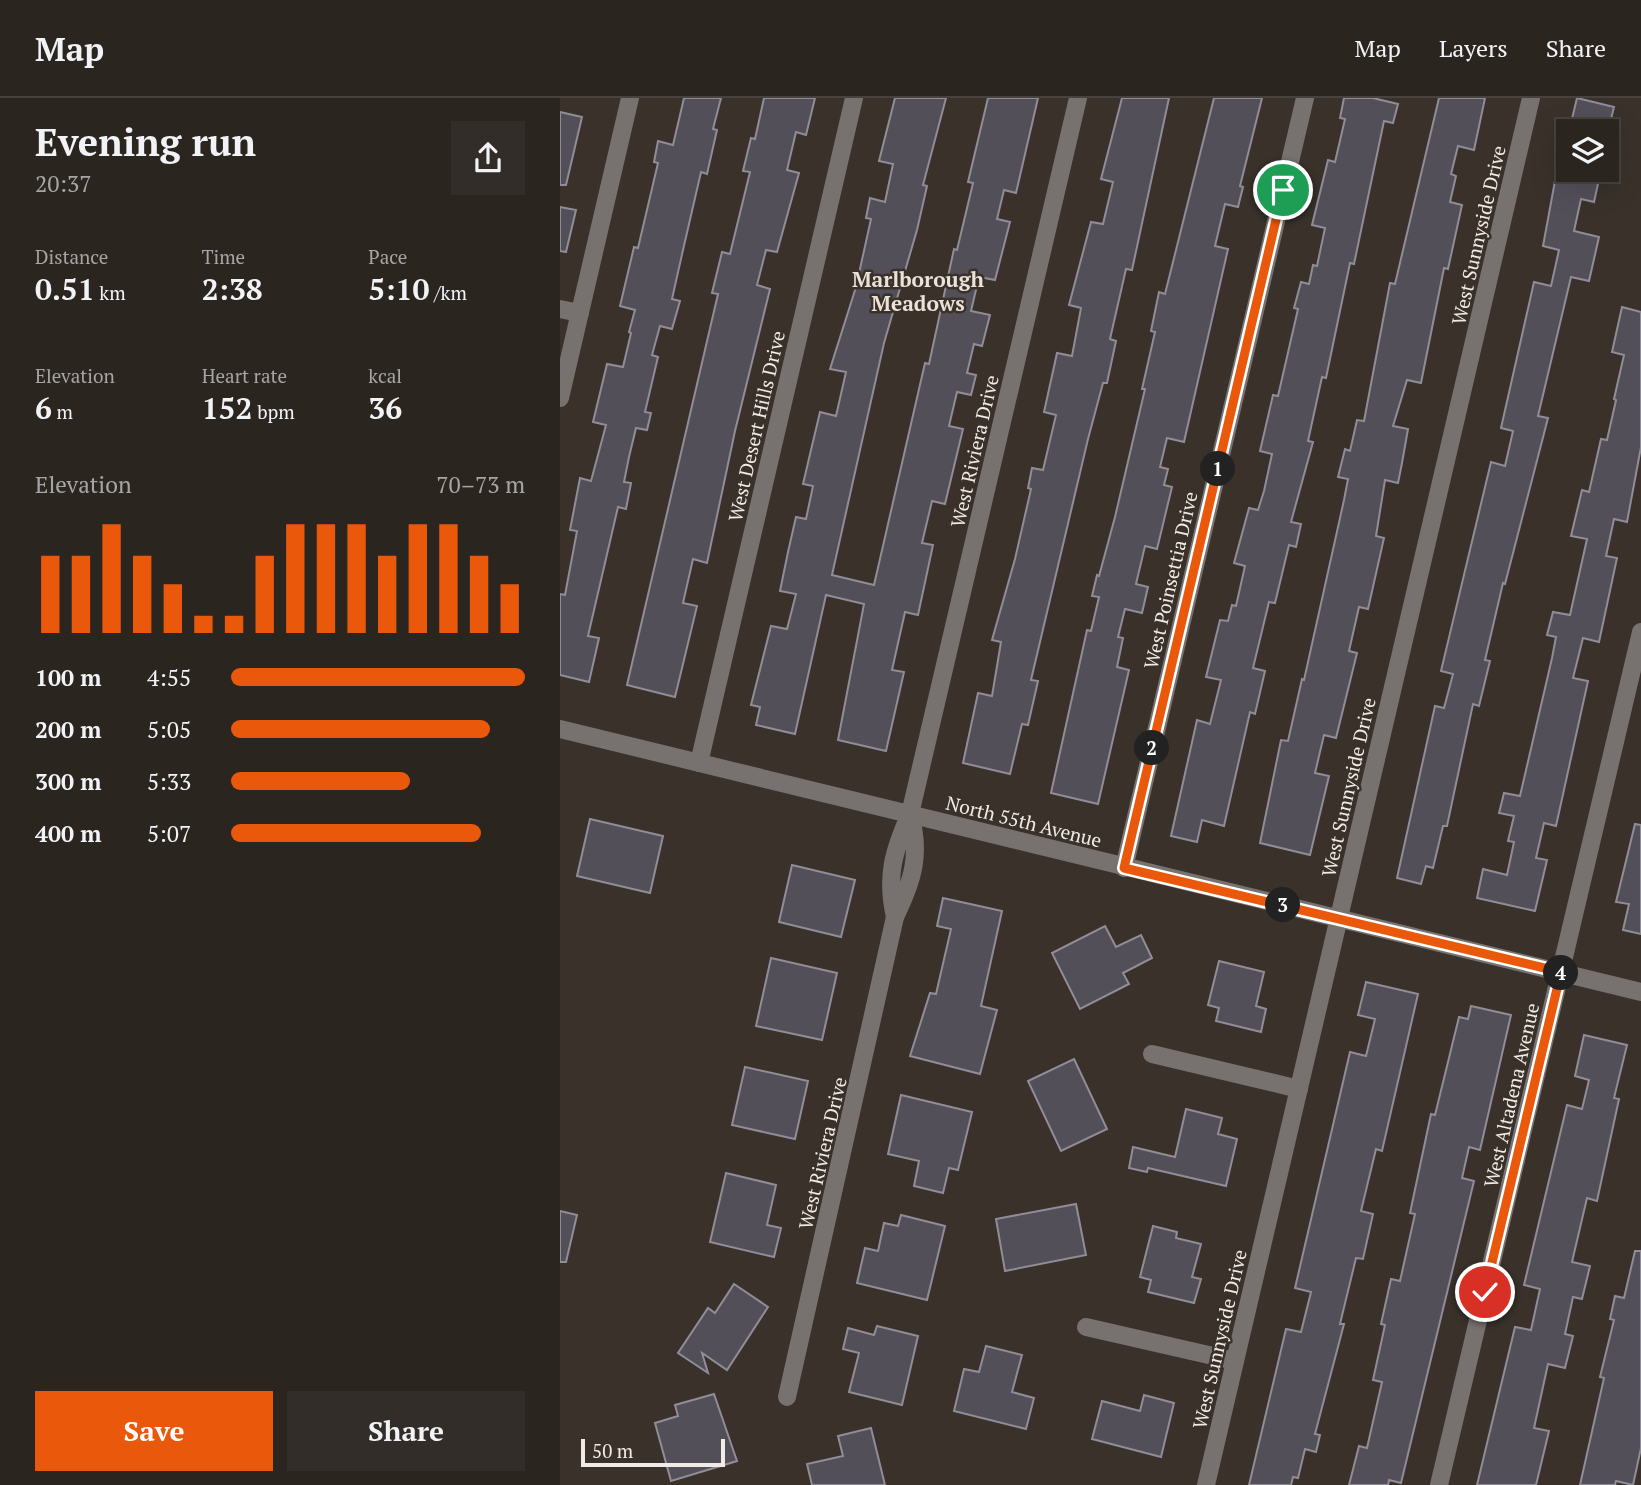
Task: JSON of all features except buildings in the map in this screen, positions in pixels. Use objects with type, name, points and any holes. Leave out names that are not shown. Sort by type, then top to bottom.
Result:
[{"type":"street","points":[[560,398],[630,98]]},
{"type":"street","name":"West Desert Hills Drive","points":[[699,763],[854,98]]},
{"type":"street","name":"West Riviera Drive","points":[[787,1397],[895,917],[908,891],[917,842],[911,814],[1078,98]]},
{"type":"street","name":"West Poinsettia Drive","points":[[1124,868],[1305,98]]},
{"type":"street","name":"West Sunnyside Drive","points":[[1206,1485],[1531,98]]},
{"type":"street","points":[[560,309],[580,313]]},
{"type":"street","name":"West Altadena Avenue","points":[[1439,1485],[1641,632]]},
{"type":"street","name":"North 55th Avenue","points":[[560,729],[1641,992]]},
{"type":"street","points":[[1152,1054],[1299,1089]]},
{"type":"street","points":[[1086,1327],[1235,1361]]},
{"type":"district","name":"Marlborough Meadows","points":[[918,291]]},
{"type":"route","points":[[1283,190],[1124,868],[1561,972],[1485,1292]]}]
